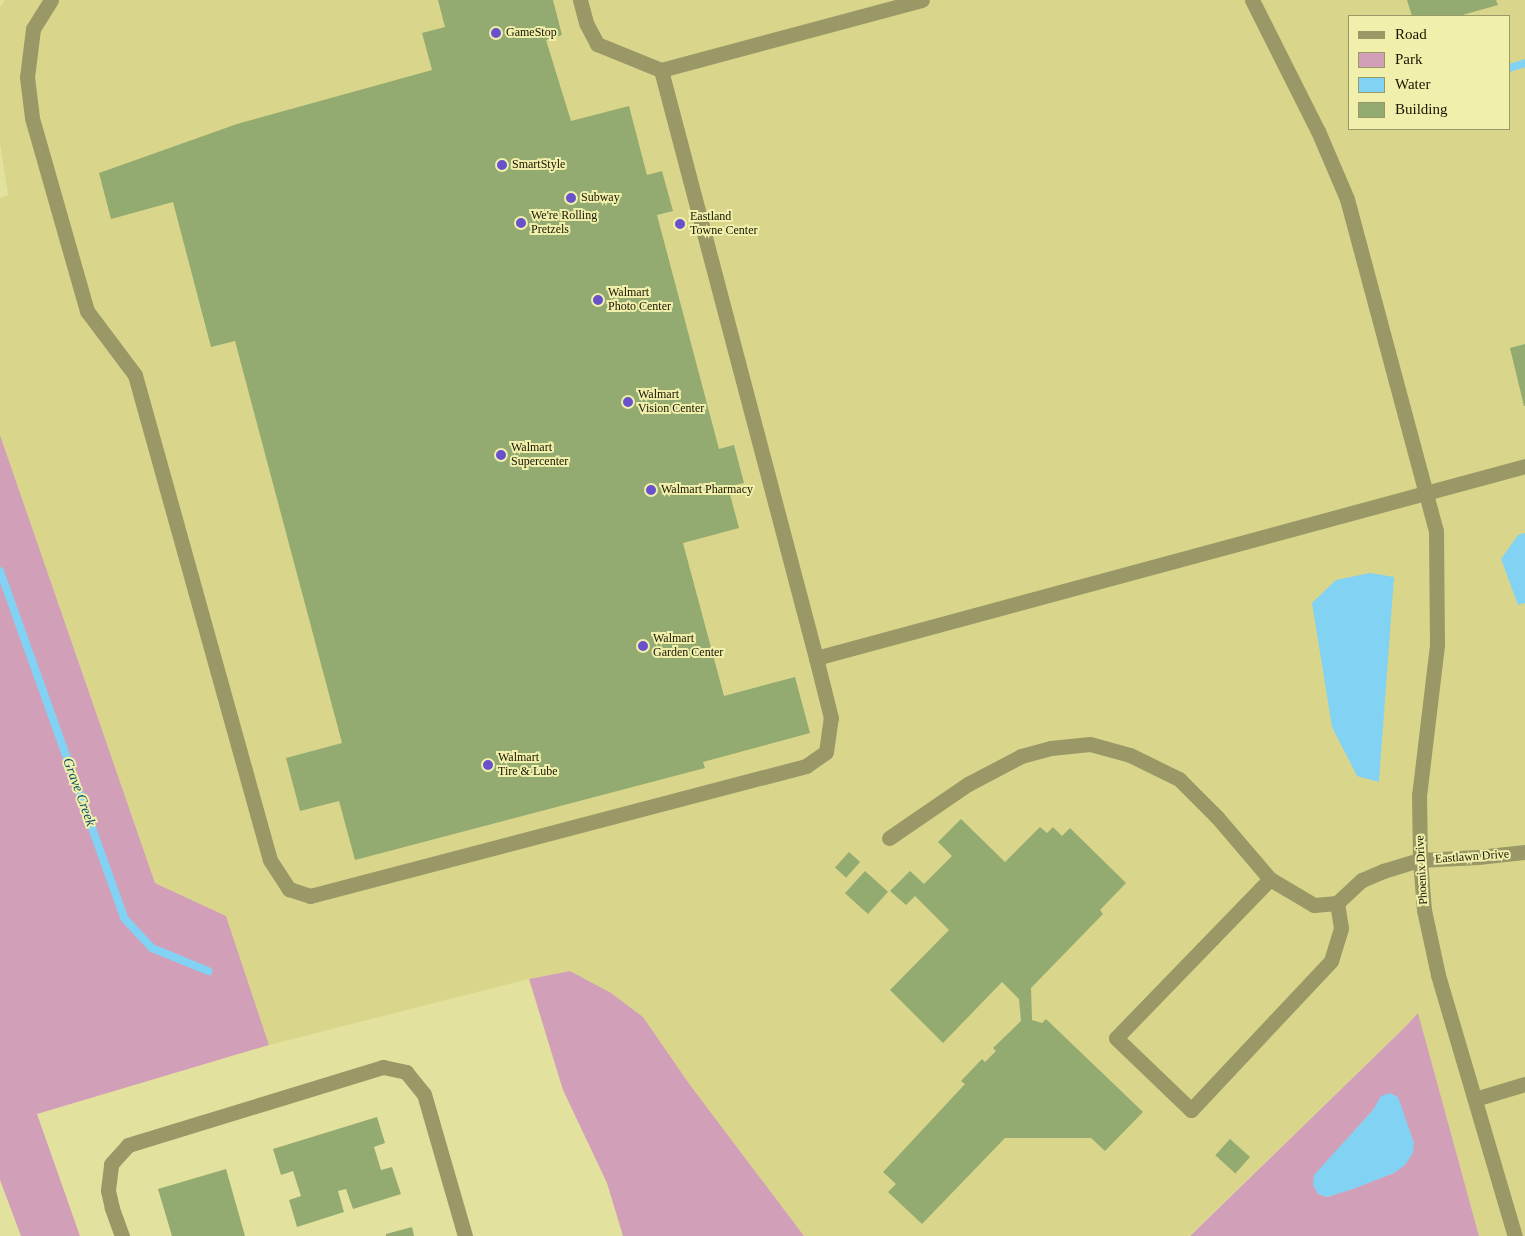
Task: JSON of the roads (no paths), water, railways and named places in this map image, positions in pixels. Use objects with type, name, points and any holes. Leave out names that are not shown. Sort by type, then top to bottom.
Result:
[{"type":"street","points":[[51,0],[33,29],[27,77],[32,118],[87,311],[136,375],[270,860],[290,889],[310,896],[806,766],[826,752],[831,718],[661,70]]},
{"type":"street","points":[[580,0],[586,23],[597,44],[661,70],[922,0]]},
{"type":"street","name":"Phoenix Drive","points":[[1252,0],[1318,131],[1347,199],[1436,531],[1437,645],[1419,795],[1420,860],[1424,910],[1438,975],[1515,1236]]},
{"type":"street","points":[[816,658],[1525,466]]},
{"type":"street","points":[[889,838],[968,784],[1021,756],[1050,748],[1090,744],[1130,756],[1179,779],[1217,817],[1270,879],[1314,905],[1337,903],[1341,928],[1331,961],[1191,1110],[1116,1038],[1270,879]]},
{"type":"street","name":"Eastlawn Drive","points":[[1337,903],[1362,880],[1382,871],[1420,860],[1525,852]]},
{"type":"street","points":[[122,1236],[108,1190],[111,1164],[128,1145],[383,1067],[406,1072],[424,1094],[466,1236]]},
{"type":"street","points":[[1475,1099],[1525,1084]]},
{"type":"water","points":[[1525,533],[1525,603],[1518,605],[1501,559],[1518,535]]},
{"type":"water","points":[[1370,573],[1394,577],[1379,782],[1357,776],[1332,727],[1312,603],[1336,580]]},
{"type":"water","points":[[1390,1093],[1398,1097],[1414,1143],[1413,1153],[1405,1165],[1394,1173],[1353,1189],[1327,1197],[1318,1194],[1313,1185],[1314,1175],[1373,1110],[1381,1096]]},
{"type":"waterway","name":"Grave Creek","points":[[1510,68],[1525,63]]},
{"type":"waterway","name":"Grave Creek","points":[[0,571],[124,918],[152,948],[208,971]]},
{"type":"place","name":"GameStop","points":[[496,33]]},
{"type":"place","name":"SmartStyle","points":[[502,165]]},
{"type":"place","name":"Subway","points":[[571,198]]},
{"type":"place","name":"We're Rolling Pretzels","points":[[521,223]]},
{"type":"place","name":"Eastland Towne Center","points":[[680,224]]},
{"type":"place","name":"Walmart Photo Center","points":[[598,300]]},
{"type":"place","name":"Walmart Vision Center","points":[[628,402]]},
{"type":"place","name":"Walmart Supercenter","points":[[501,455]]},
{"type":"place","name":"Walmart Pharmacy","points":[[651,490]]},
{"type":"place","name":"Walmart Garden Center","points":[[643,646]]},
{"type":"place","name":"Walmart Tire & Lube","points":[[488,765]]}]
